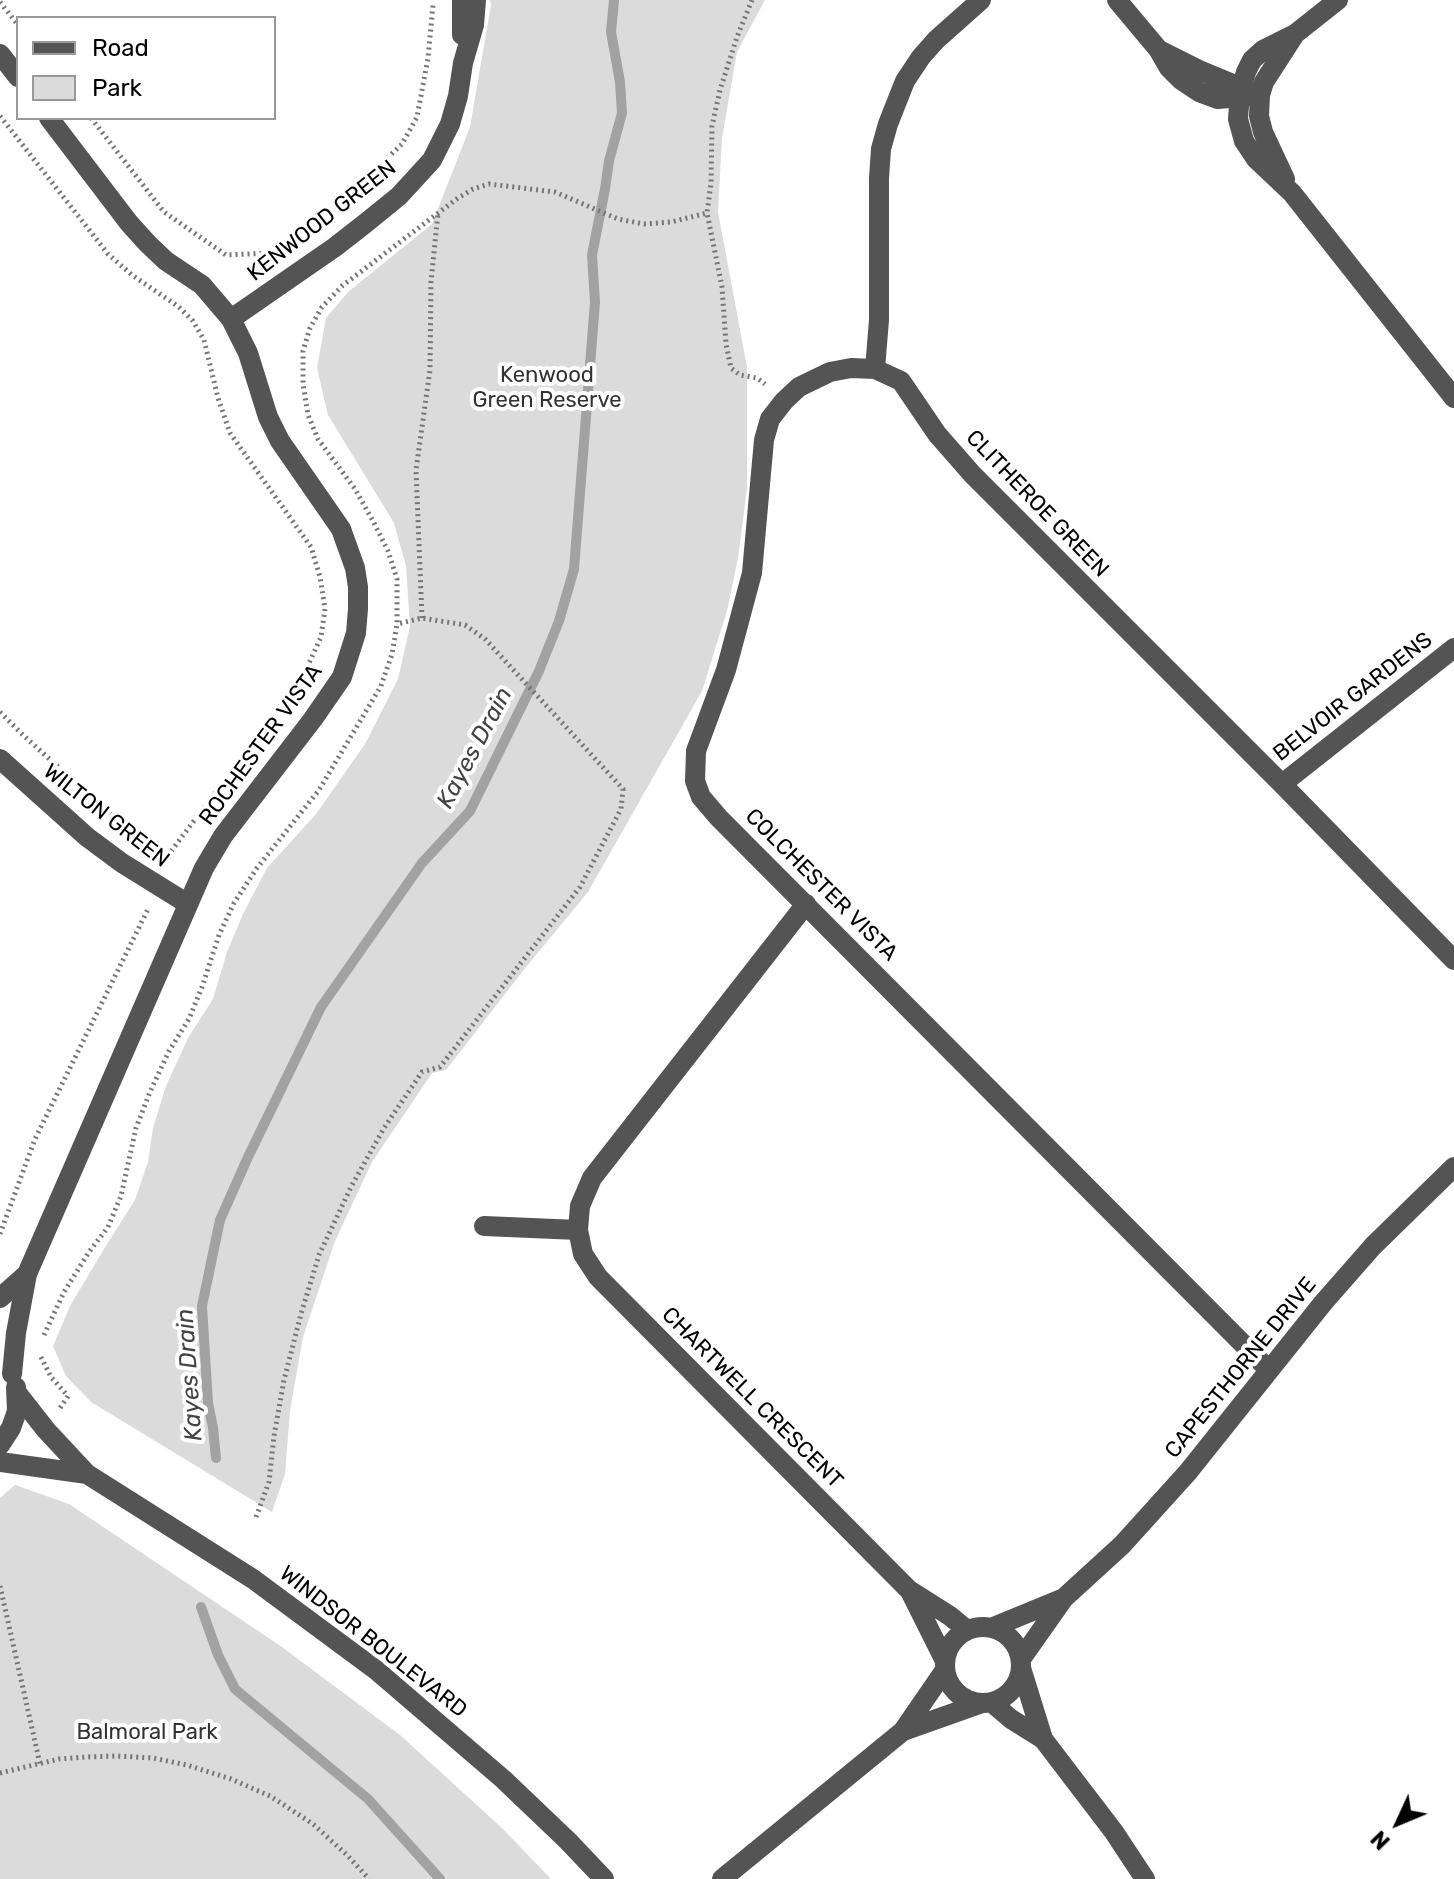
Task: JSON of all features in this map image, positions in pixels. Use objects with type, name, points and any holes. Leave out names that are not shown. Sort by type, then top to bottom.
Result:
[{"type":"street","name":"KENWOOD GREEN","points":[[462,0],[463,63]]},
{"type":"street","name":"KENWOOD GREEN","points":[[231,319],[378,214],[416,180],[432,160],[450,124],[458,96],[474,25],[476,0]]},
{"type":"street","points":[[875,369],[879,320],[879,178],[881,149],[888,124],[905,81],[921,57],[981,0]]},
{"type":"street","points":[[1117,0],[1158,49],[1245,93],[1259,116],[1263,132],[1292,193],[1454,398]]},
{"type":"street","points":[[1245,93],[1264,82],[1295,34],[1338,0]]},
{"type":"street","points":[[0,54],[16,74]]},
{"type":"street","name":"ROCHESTER VISTA","points":[[0,1445],[17,1411],[16,1333],[27,1274],[204,868],[223,836],[342,677],[356,633],[358,609],[355,568],[341,529],[280,441],[268,417],[248,353],[231,319],[202,285],[166,261],[148,244],[51,120]]},
{"type":"street","name":"COLCHESTER VISTA","points":[[875,369],[851,368],[830,372],[799,387],[770,419],[764,440],[752,573],[726,670],[696,751],[695,781],[701,797],[1269,1370]]},
{"type":"street","name":"CLITHEROE GREEN","points":[[875,369],[901,381],[937,434],[964,466],[1454,960]]},
{"type":"street","name":"BELVOIR GARDENS","points":[[1282,784],[1454,648]]},
{"type":"street","name":"WILTON GREEN","points":[[0,759],[87,837],[188,904]]},
{"type":"street","points":[[484,1226],[578,1230],[580,1206],[592,1178],[806,904]]},
{"type":"street","name":"CAPESTHORNE DRIVE","points":[[1021,1664],[1064,1598],[1122,1545],[1162,1502],[1323,1303],[1373,1246],[1454,1167]]},
{"type":"street","name":"CHARTWELL CRESCENT","points":[[578,1230],[583,1254],[598,1277],[909,1590],[967,1630]]},
{"type":"street","name":"ROCHESTER VISTA","points":[[0,1298],[27,1274]]},
{"type":"street","name":"WINDSOR BOULEVARD","points":[[0,1355],[46,1430],[87,1474],[253,1579],[376,1670],[503,1779],[604,1879]]},
{"type":"street","name":"WINDSOR BOULEVARD","points":[[0,1462],[87,1474]]},
{"type":"street","name":"CHARTWELL CRESCENT","points":[[909,1590],[945,1666]]},
{"type":"street","name":"CAPESTHORNE DRIVE","points":[[991,1628],[1064,1598]]},
{"type":"street","points":[[721,1878],[903,1731],[945,1666],[952,1642],[967,1630],[991,1628],[1011,1639],[1043,1739]]},
{"type":"street","points":[[903,1731],[1002,1698],[1018,1680],[1021,1664]]},
{"type":"street","points":[[945,1666],[954,1690],[972,1701],[986,1702],[1043,1739],[1114,1832],[1145,1879]]},
{"type":"path","points":[[93,120],[164,212],[226,255],[273,253],[402,144],[417,117],[428,58],[434,0]]},
{"type":"path","points":[[752,0],[720,90],[712,126],[707,213],[722,287],[731,368],[740,375],[757,378],[784,401]]},
{"type":"path","points":[[0,2],[16,22]]},
{"type":"path","points":[[0,116],[108,254],[193,321],[204,340],[230,433],[311,547],[325,609],[321,637],[310,661],[168,858],[158,886],[35,1139],[0,1234]]},
{"type":"path","points":[[422,618],[416,470],[430,370],[431,282],[438,213]]},
{"type":"path","points":[[256,1517],[269,1482],[284,1380],[301,1314],[319,1255],[351,1187],[384,1128],[422,1072],[440,1067],[580,887],[621,809],[623,789],[485,639],[465,625],[422,618],[397,624]]},
{"type":"path","points":[[0,712],[110,814],[168,858]]},
{"type":"path","points":[[0,1586],[40,1765]]},
{"type":"path","points":[[0,1773],[59,1759],[86,1757],[153,1758],[187,1765],[270,1796],[313,1824],[369,1879]]},
{"type":"green space","name":"Kenwood Green Reserve","points":[[490,0],[765,0],[737,52],[722,138],[718,212],[747,367],[747,489],[738,558],[727,611],[702,691],[588,892],[446,1070],[432,1073],[372,1162],[335,1241],[303,1337],[290,1411],[285,1474],[272,1512],[91,1402],[66,1376],[53,1346],[70,1306],[135,1200],[148,1162],[153,1128],[166,1086],[188,1038],[213,999],[227,952],[243,914],[267,868],[316,814],[365,744],[398,679],[410,626],[406,566],[394,523],[328,415],[317,368],[326,318],[348,292],[432,224],[470,127]]},
{"type":"green space","name":"Balmoral Park","points":[[15,1485],[69,1504],[282,1647],[400,1735],[503,1829],[551,1879],[0,1879],[0,1498]]},
{"type":"waterway","name":"Kayes Drain","points":[[216,1458],[208,1403],[202,1306],[220,1220],[321,1007],[422,863],[470,811],[539,671],[559,621],[574,569],[595,302],[592,255],[609,161],[622,113],[611,32],[614,0]]},
{"type":"waterway","name":"Kayes Drain","points":[[201,1607],[218,1655],[235,1689],[368,1799],[440,1879]]}]
